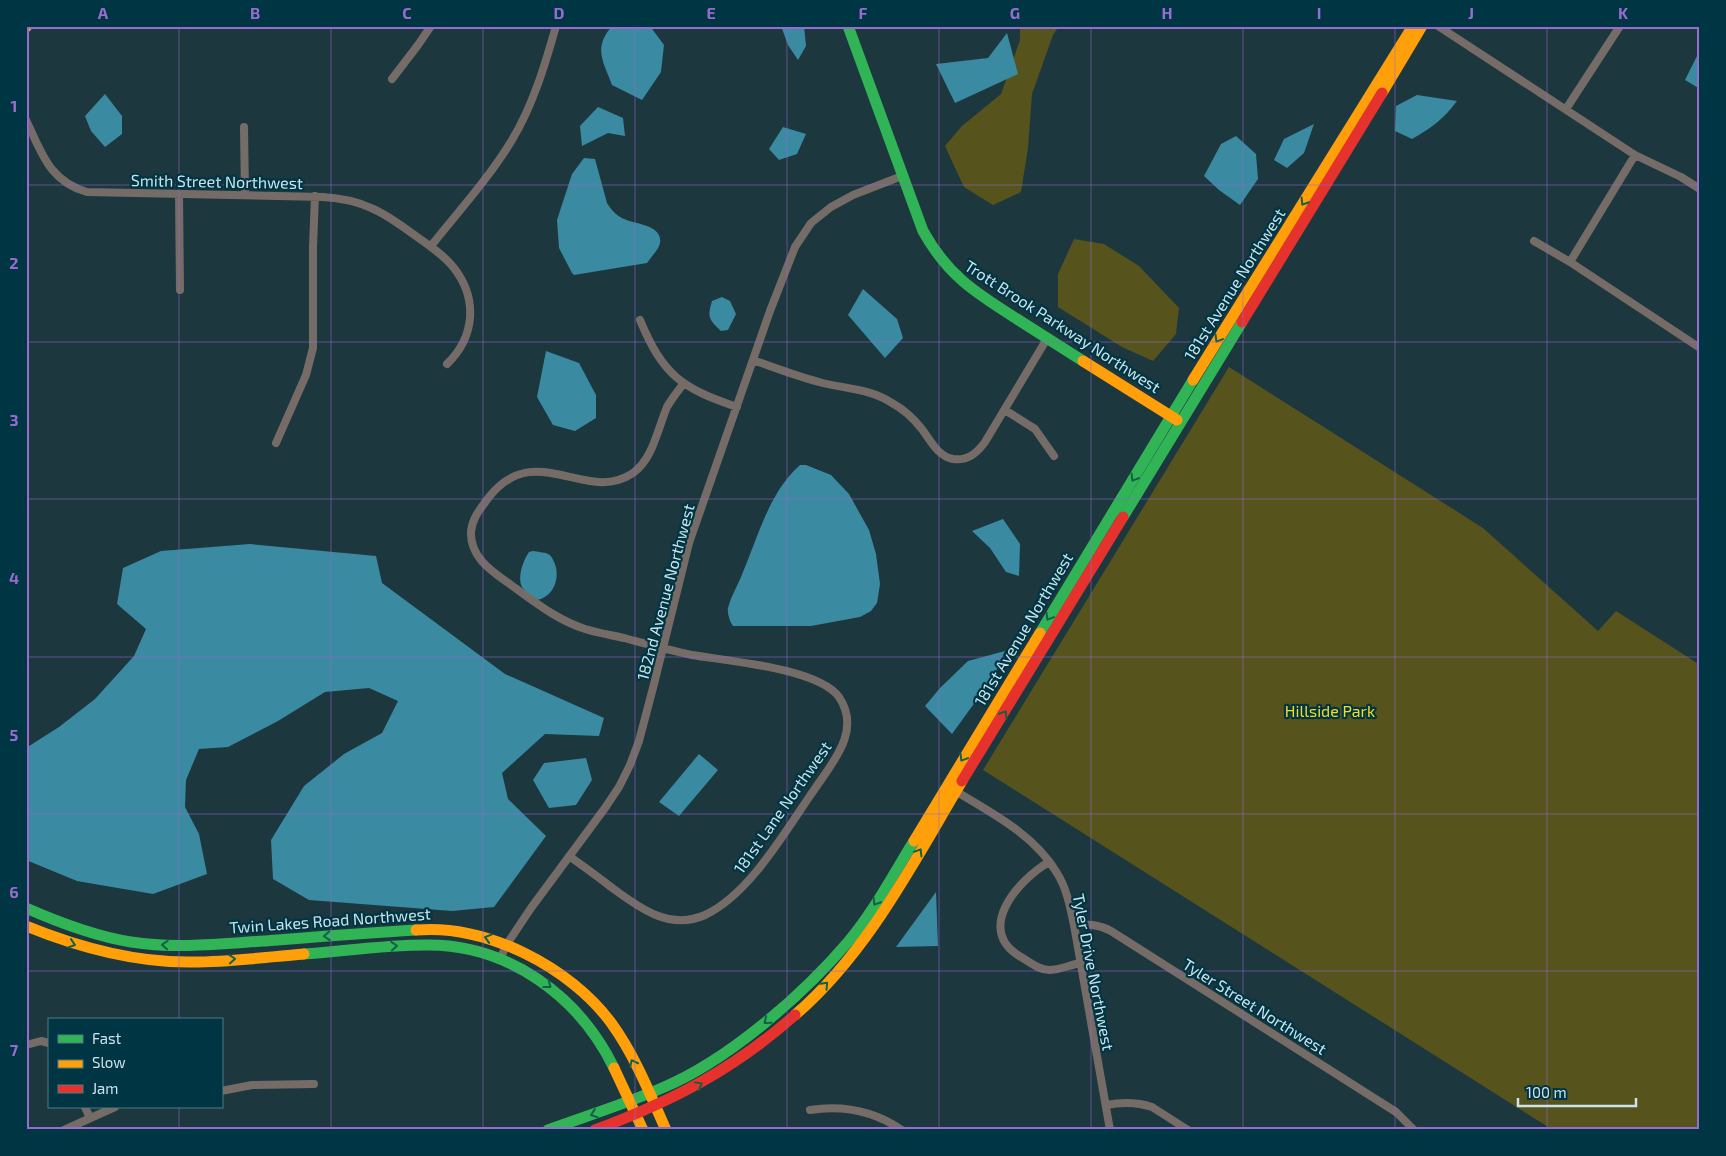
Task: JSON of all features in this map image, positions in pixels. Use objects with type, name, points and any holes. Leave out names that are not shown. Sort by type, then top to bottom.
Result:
[{"type":"main road","name":"Trott Brook Parkway Northwest","points":[[848,26],[923,231],[937,257],[948,270],[974,292],[1176,419]]},
{"type":"main road","name":"181st Avenue Northwest","points":[[548,1130],[629,1101],[693,1072],[739,1043],[778,1012],[822,971],[849,941],[951,789],[1413,26]]},
{"type":"main road","name":"181st Avenue Northwest","points":[[1176,419],[1422,26]]},
{"type":"main road","name":"181st Avenue Northwest","points":[[595,1130],[655,1107],[688,1091],[748,1055],[787,1024],[808,1004],[857,948],[885,908],[951,789]]},
{"type":"main road","name":"Twin Lakes Road Northwest","points":[[26,908],[80,930],[114,939],[151,944],[199,945],[424,929],[473,934],[507,944],[562,976],[602,1010],[621,1038],[666,1130]]},
{"type":"main road","name":"Twin Lakes Road Northwest","points":[[26,926],[88,949],[125,957],[160,961],[194,962],[427,945],[463,948],[500,958],[526,971],[555,990],[578,1014],[607,1055],[643,1130]]},
{"type":"street","points":[[392,79],[431,26]]},
{"type":"street","points":[[431,246],[513,139],[538,84],[556,26]]},
{"type":"street","points":[[1438,26],[1635,155],[1681,177],[1700,189]]},
{"type":"street","points":[[1566,110],[1620,26]]},
{"type":"street","name":"Smith Street Northwest","points":[[26,120],[48,165],[60,179],[75,188],[87,192],[315,196],[347,200],[371,208],[392,220],[431,246],[445,259],[458,275],[466,291],[470,306],[467,335],[457,354],[447,364]]},
{"type":"street","points":[[244,127],[245,195]]},
{"type":"street","points":[[1570,262],[1635,155]]},
{"type":"street","name":"182nd Avenue Northwest","points":[[500,958],[531,908],[605,808],[625,776],[639,741],[689,542],[795,247],[811,223],[841,200],[902,176]]},
{"type":"street","points":[[179,194],[180,290]]},
{"type":"street","points":[[276,443],[304,381],[313,348],[315,196]]},
{"type":"street","points":[[1534,241],[1570,262],[1700,348]]},
{"type":"street","points":[[640,320],[654,350],[666,367],[684,383],[710,397],[737,406]]},
{"type":"street","points":[[753,360],[816,382],[854,388],[879,396],[903,410],[921,428],[938,451],[954,459],[962,459],[970,457],[978,451],[1005,410],[1048,337]]},
{"type":"street","points":[[663,648],[588,630],[559,618],[481,561],[474,547],[471,532],[475,517],[494,492],[505,480],[521,473],[537,470],[606,482],[620,480],[632,473],[646,458],[669,404],[684,383]]},
{"type":"street","points":[[1005,410],[1035,430],[1054,456]]},
{"type":"street","name":"181st Lane Northwest","points":[[569,856],[649,913],[668,919],[688,920],[699,917],[726,902],[750,878],[774,848],[846,740],[847,714],[840,699],[827,685],[786,672],[663,648]]},
{"type":"street","name":"Tyler Drive Northwest","points":[[951,789],[1031,840],[1049,862],[1064,888],[1074,925],[1110,1130]]},
{"type":"street","points":[[1049,862],[1021,884],[1007,904],[1001,919],[1002,939],[1012,952],[1042,969],[1050,970],[1080,963]]},
{"type":"street","name":"Tyler Street Northwest","points":[[1074,925],[1091,924],[1102,926],[1111,931],[1396,1112],[1414,1130]]},
{"type":"street","points":[[26,1045],[41,1041],[48,1043]]},
{"type":"street","points":[[222,1091],[252,1085],[314,1084]]},
{"type":"street","points":[[1106,1105],[1128,1103],[1146,1105],[1188,1130]]},
{"type":"street","points":[[85,1108],[90,1118]]},
{"type":"street","points":[[64,1130],[113,1108]]},
{"type":"street","points":[[810,1110],[844,1108],[880,1118],[902,1130]]},
{"type":"green space","points":[[1020,26],[1059,26],[1053,35],[1032,94],[1028,148],[1021,192],[993,205],[964,187],[945,146],[962,126],[1001,94],[1020,40]]},
{"type":"green space","points":[[1074,239],[1104,244],[1139,266],[1179,308],[1176,334],[1153,361],[1122,347],[1058,307],[1058,274]]},
{"type":"green space","name":"Hillside Park","points":[[1229,367],[1483,528],[1598,631],[1616,611],[1700,665],[1700,1130],[1553,1130],[983,770]]},
{"type":"water","points":[[612,26],[650,26],[664,45],[661,72],[642,100],[612,85],[603,62],[601,48],[606,34]]},
{"type":"water","points":[[781,26],[804,26],[806,46],[798,60],[788,45]]},
{"type":"water","points":[[1007,33],[1018,74],[955,103],[936,64],[988,58]]},
{"type":"water","points":[[1700,50],[1700,89],[1685,80]]},
{"type":"water","points":[[105,94],[122,116],[122,134],[105,147],[91,131],[85,116]]},
{"type":"water","points":[[1417,95],[1457,101],[1437,123],[1412,139],[1395,131],[1396,106]]},
{"type":"water","points":[[598,107],[623,118],[625,136],[608,133],[582,146],[580,126]]},
{"type":"water","points":[[1314,124],[1304,153],[1287,168],[1274,160],[1284,139]]},
{"type":"water","points":[[783,127],[806,134],[797,154],[779,160],[769,149]]},
{"type":"water","points":[[1236,136],[1256,154],[1258,179],[1240,205],[1204,176],[1221,144]]},
{"type":"water","points":[[584,158],[595,159],[607,203],[614,213],[624,219],[653,229],[660,237],[657,250],[647,263],[574,275],[572,273],[559,248],[557,220],[572,174]]},
{"type":"water","points":[[863,289],[897,319],[903,338],[885,358],[848,315]]},
{"type":"water","points":[[722,297],[730,301],[736,314],[728,330],[721,331],[709,315],[712,301]]},
{"type":"water","points":[[546,351],[579,363],[596,395],[596,418],[575,431],[553,425],[537,397]]},
{"type":"water","points":[[800,465],[806,465],[831,475],[849,494],[869,530],[876,554],[880,584],[877,603],[871,611],[860,617],[811,626],[733,626],[728,608],[760,529],[781,488]]},
{"type":"water","points":[[1003,519],[1020,544],[1019,576],[1006,572],[990,548],[972,531]]},
{"type":"water","points":[[250,544],[376,556],[382,583],[505,674],[604,718],[599,736],[545,734],[502,773],[508,799],[546,836],[494,907],[452,911],[309,900],[273,879],[271,840],[304,786],[344,754],[382,733],[398,701],[369,688],[325,692],[278,721],[228,747],[199,749],[186,780],[185,807],[199,834],[207,874],[153,894],[77,881],[26,860],[26,748],[59,727],[95,699],[134,656],[146,629],[117,604],[123,568],[161,551]]},
{"type":"water","points":[[533,551],[549,555],[555,564],[557,575],[554,586],[548,595],[537,600],[523,589],[520,579],[521,569],[525,560],[529,552]]},
{"type":"water","points":[[1005,651],[994,676],[952,734],[925,706],[940,688],[968,661]]},
{"type":"water","points":[[699,754],[718,770],[679,816],[659,802]]},
{"type":"water","points":[[586,758],[592,780],[576,805],[549,808],[533,780],[544,763]]},
{"type":"water","points":[[936,892],[938,946],[896,947]]},
{"type":"traffic: fast","points":[[848,26],[923,231],[942,260],[976,292],[1083,361]]},
{"type":"traffic: fast","points":[[1123,517],[1242,322]]},
{"type":"traffic: fast","points":[[1040,633],[1193,380]]},
{"type":"traffic: fast","points":[[548,1130],[634,1099],[687,1076],[712,1061],[762,1025],[809,984],[848,942],[875,905],[914,841]]},
{"type":"traffic: fast","points":[[26,908],[90,933],[131,942],[181,946],[416,930]]},
{"type":"traffic: fast","points":[[304,954],[411,945],[456,947],[485,954],[512,964],[538,979],[561,997],[581,1018],[599,1042],[614,1068]]},
{"type":"traffic: slow","points":[[1193,380],[1413,26]]},
{"type":"traffic: slow","points":[[1382,93],[1422,26]]},
{"type":"traffic: slow","points":[[1083,361],[1177,420]]},
{"type":"traffic: slow","points":[[914,841],[1040,633]]},
{"type":"traffic: slow","points":[[795,1015],[821,990],[867,935],[888,905],[962,781]]},
{"type":"traffic: slow","points":[[26,926],[108,953],[150,960],[207,962],[304,954]]},
{"type":"traffic: slow","points":[[416,930],[443,930],[470,934],[498,942],[525,953],[574,984],[595,1003],[620,1036],[642,1076],[666,1130]]},
{"type":"traffic: slow","points":[[614,1068],[643,1130]]},
{"type":"traffic: jam","points":[[1242,322],[1382,93]]},
{"type":"traffic: jam","points":[[962,781],[1123,517]]},
{"type":"traffic: jam","points":[[595,1130],[650,1108],[701,1082],[725,1068],[772,1035],[795,1015]]}]
